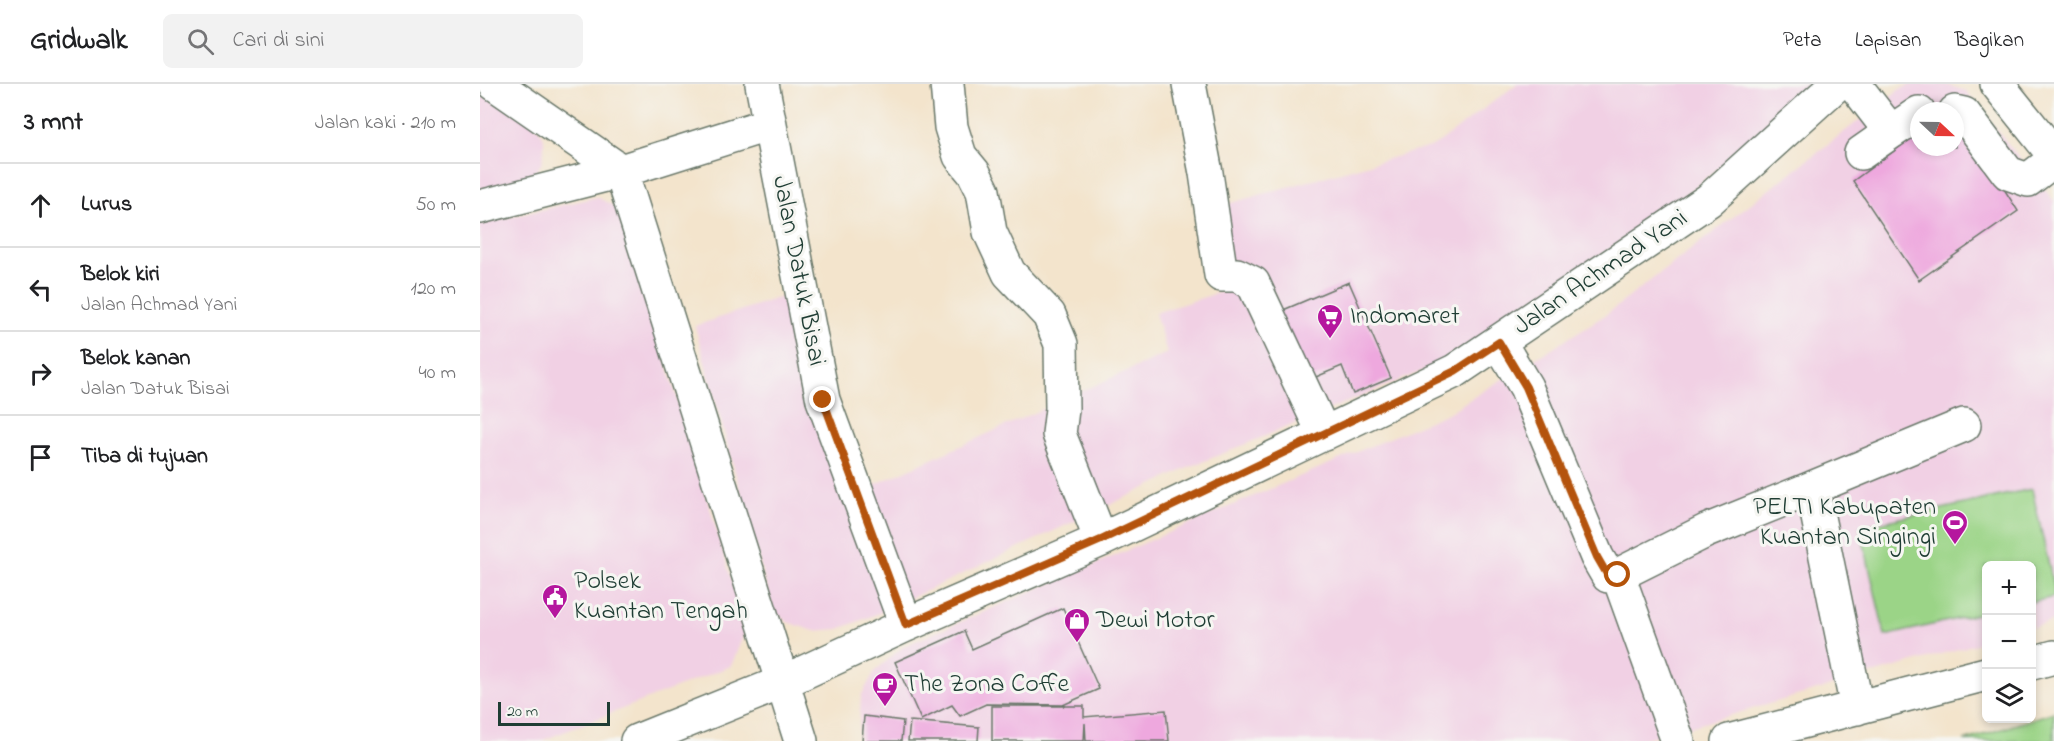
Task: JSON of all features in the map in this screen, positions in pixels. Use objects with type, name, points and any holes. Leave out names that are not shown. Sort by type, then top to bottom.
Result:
[{"type":"street","points":[[495,84],[621,171],[801,741]]},
{"type":"street","name":"Jalan Datuk Bisai","points":[[762,84],[823,400],[906,625]]},
{"type":"street","points":[[946,84],[954,136],[960,156],[974,173],[983,191],[990,232],[1010,273],[1049,315],[1061,344],[1062,409],[1059,434],[1101,540]]},
{"type":"street","points":[[1189,84],[1206,173],[1221,275],[1237,275],[1253,283],[1324,434]]},
{"type":"street","name":"Jalan Achmad Yani","points":[[637,741],[783,682],[906,625],[1101,540],[1455,371],[1709,200],[1837,84]]},
{"type":"street","points":[[1854,84],[1891,132]]},
{"type":"street","points":[[1997,84],[2054,155]]},
{"type":"street","points":[[1964,114],[2008,173],[2028,180],[2054,160]]},
{"type":"street","points":[[1861,153],[1910,119]]},
{"type":"street","points":[[480,207],[621,171],[770,124]]},
{"type":"street","points":[[1499,342],[1526,387],[1597,557],[1608,576],[1618,575],[1706,531],[1964,425]]},
{"type":"street","points":[[1812,488],[1857,708]]},
{"type":"street","points":[[1618,575],[1678,741]]},
{"type":"street","points":[[2036,662],[2054,657]]},
{"type":"street","points":[[1730,741],[1982,675]]},
{"type":"shaded area","points":[[1517,84],[1813,84],[1786,112],[1664,213],[1488,333],[1430,368],[1190,467],[877,614],[839,629],[814,631],[787,622],[773,611],[695,326],[789,294],[843,499],[1167,353],[1155,313],[1233,288],[1213,208],[1434,146]]},
{"type":"shaded area","points":[[1913,84],[1944,84],[1966,91],[2054,201],[2054,621],[2036,627],[2036,561],[1982,561],[1982,642],[1676,731],[1633,741],[858,741],[861,696],[875,671],[904,646],[1448,413],[1607,314],[1900,89]]},
{"type":"shaded area","points":[[480,93],[530,121],[538,128],[544,138],[544,150],[542,162],[535,173],[524,179],[480,193]]},
{"type":"shaded area","points":[[597,197],[621,210],[746,629],[731,666],[541,741],[480,741],[480,224]]},
{"type":"green space","name":"PELTI Kabupaten Kuantan Singingi","points":[[2032,489],[2054,597],[2036,601],[2036,561],[1982,561],[1982,613],[1885,636],[1860,527]]},
{"type":"green space","points":[[2054,712],[2054,741],[1964,741],[2020,723],[2036,723],[2036,718]]},
{"type":"building","points":[[1964,128],[2018,211],[1919,280],[1853,181],[1910,140],[1910,156],[1964,156]]},
{"type":"building","name":"Indomaret","points":[[1349,282],[1391,378],[1353,394],[1342,366],[1304,382],[1274,314]]},
{"type":"building","points":[[1063,608],[1099,689],[1063,705],[986,704],[960,716],[952,705],[921,720],[895,662],[964,631],[972,649]]},
{"type":"building","points":[[992,706],[1084,706],[1084,717],[1166,710],[1169,741],[1086,741],[1085,723],[1084,741],[992,741]]},
{"type":"building","points":[[864,716],[903,721],[901,741],[862,741]]},
{"type":"building","points":[[910,721],[979,727],[978,741],[908,741]]},
{"type":"place","name":"Indomaret","points":[[1330,340]]},
{"type":"place","name":"PELTI Kabupaten Kuantan Singingi","points":[[1955,546]]},
{"type":"place","name":"Polsek Kuantan Tengah","points":[[555,620]]},
{"type":"place","name":"Dewi Motor","points":[[1077,644]]},
{"type":"place","name":"The Zona Coffe","points":[[885,708]]},
{"type":"route","points":[[823,400],[906,625],[1101,540],[1455,371],[1499,342],[1526,387],[1597,557],[1608,576],[1618,575]]}]
